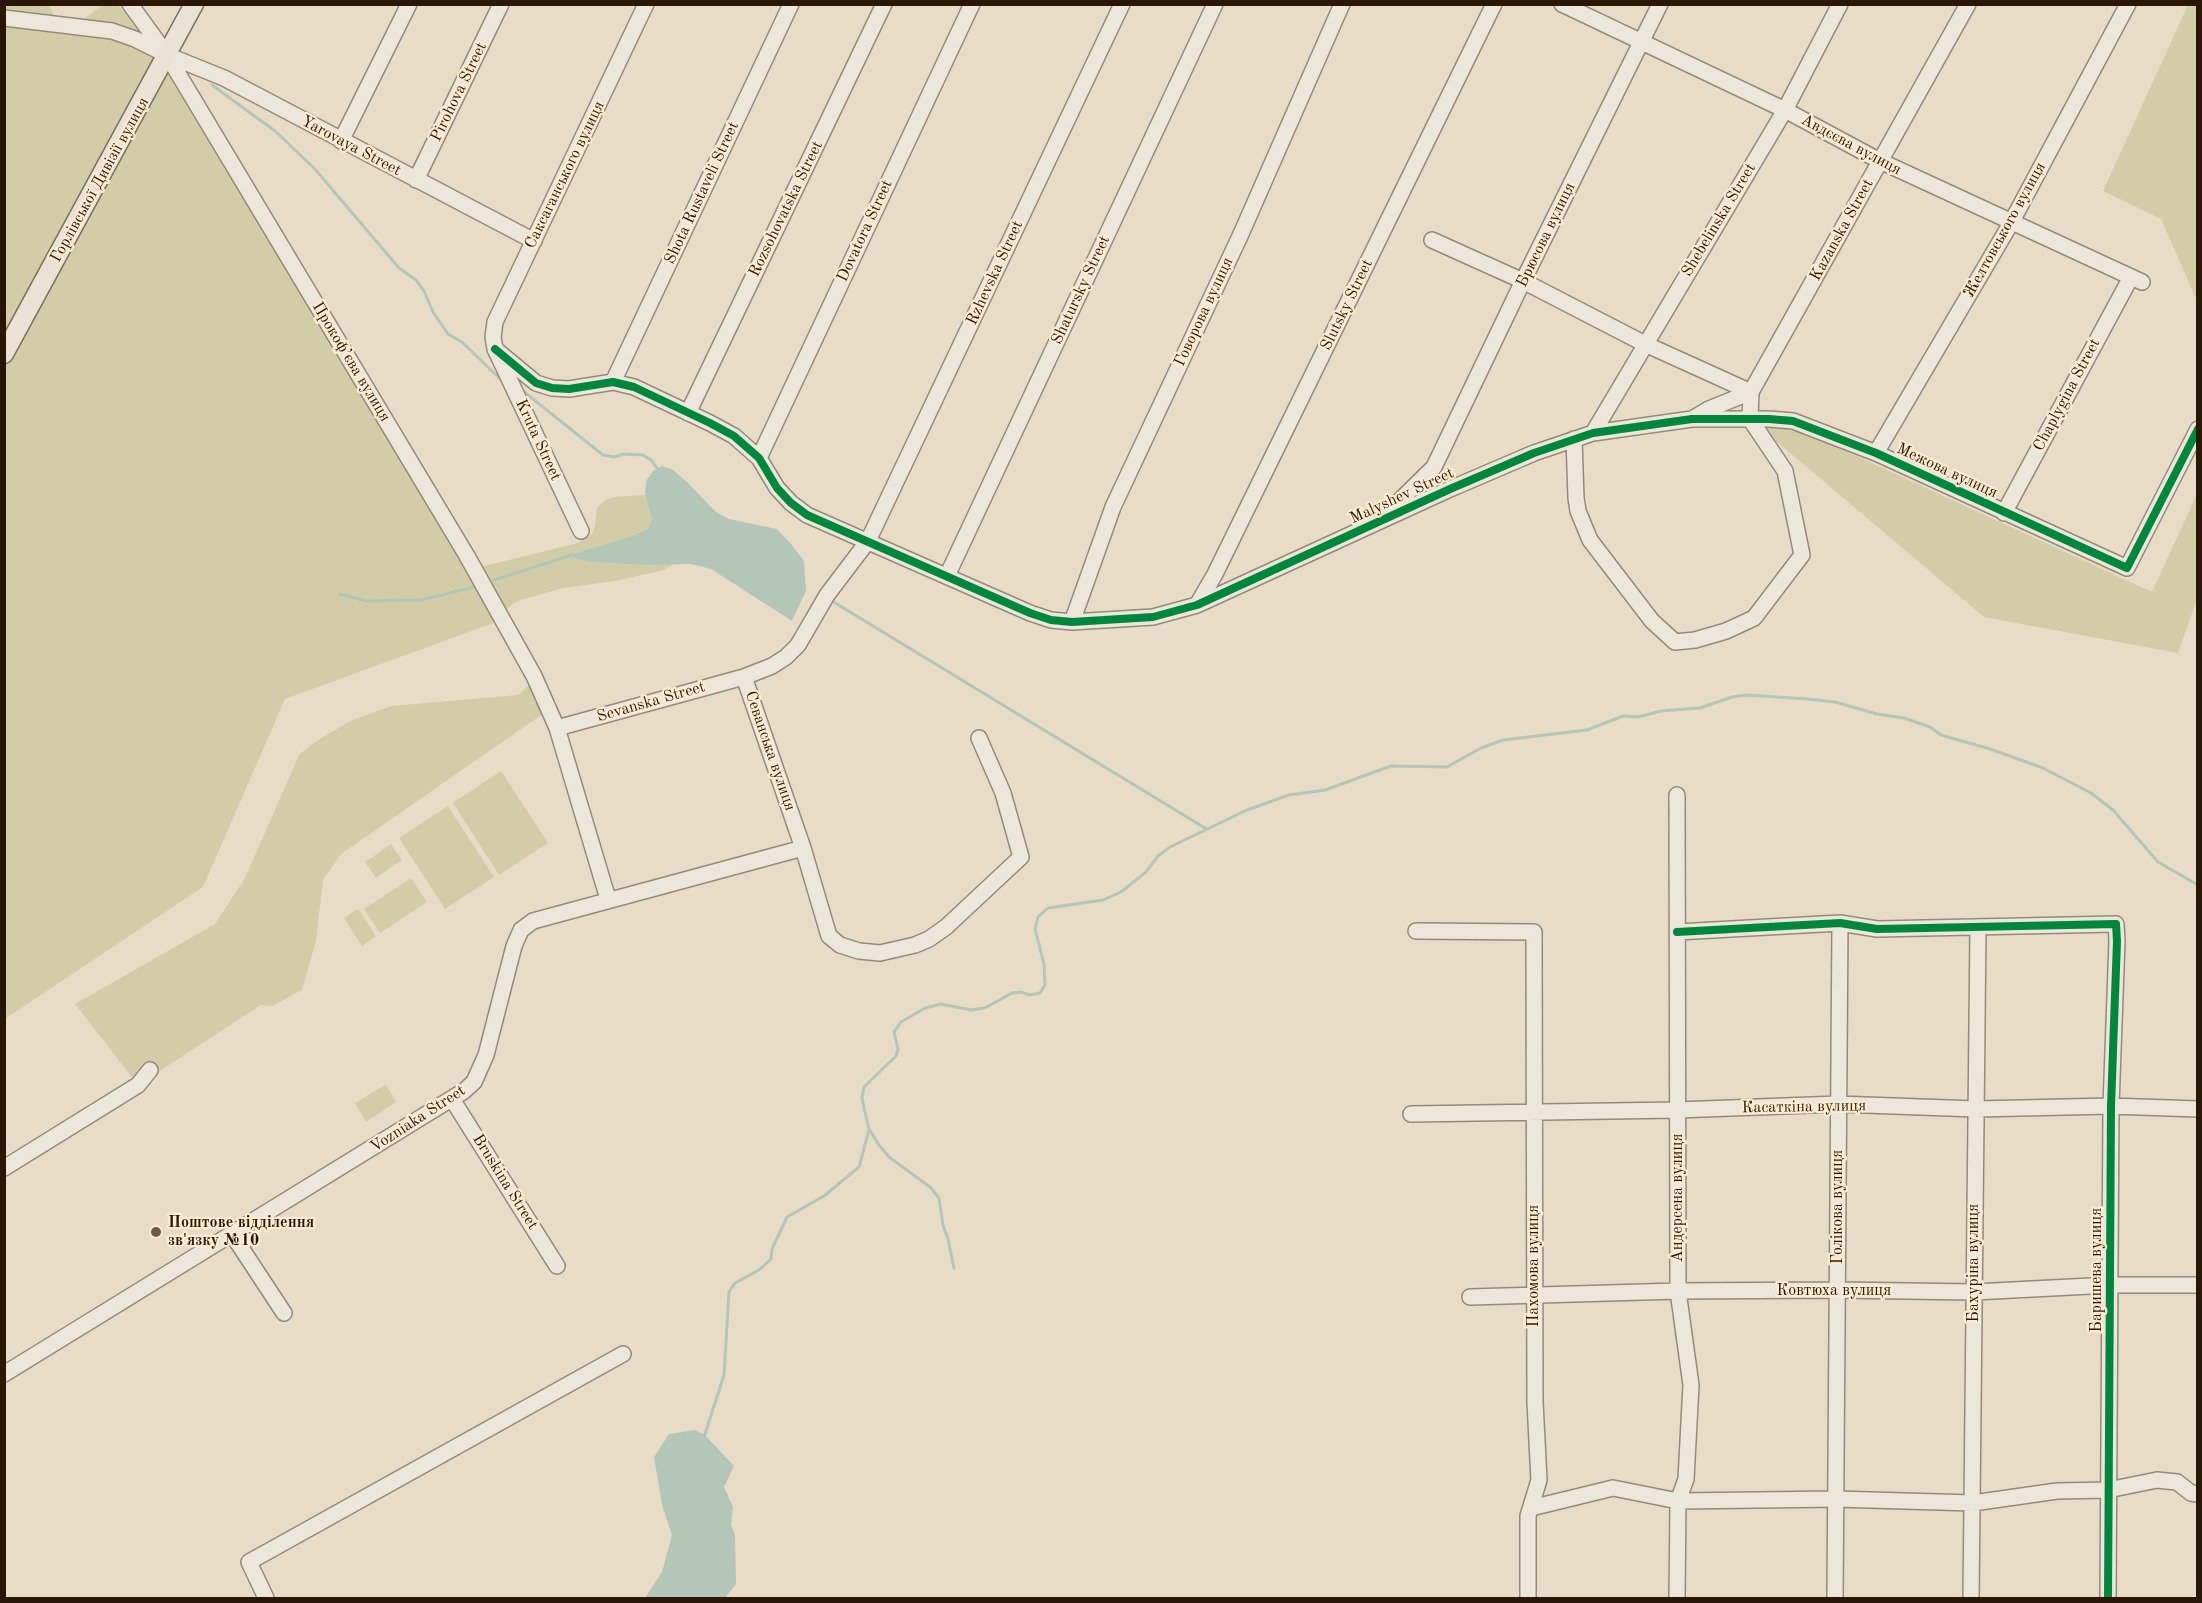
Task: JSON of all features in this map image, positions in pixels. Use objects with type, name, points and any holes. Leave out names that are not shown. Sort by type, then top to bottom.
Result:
[{"type":"main road","name":"Горлівської Дивізії вулиця","points":[[4,354],[194,4]]},
{"type":"street","name":"Прокоф’єва вулиця","points":[[130,4],[167,56],[467,556],[534,676],[557,728],[608,899]]},
{"type":"street","points":[[341,141],[409,4]]},
{"type":"street","name":"Pirohova Street","points":[[417,180],[501,4]]},
{"type":"street","name":"Саксаганського вулиця","points":[[495,349],[493,337],[495,322],[646,4]]},
{"type":"street","name":"Shota Rustaveli Street","points":[[613,382],[791,4]]},
{"type":"street","name":"Rozsohovatska Street","points":[[688,413],[884,4]]},
{"type":"street","name":"Dovatora Street","points":[[759,458],[972,4]]},
{"type":"street","name":"Rzhevska Street","points":[[868,541],[1122,4]]},
{"type":"street","name":"Shatursky Street","points":[[947,576],[1215,4]]},
{"type":"street","name":"Говорова вулиця","points":[[1072,622],[1113,507],[1241,234],[1342,4]]},
{"type":"street","name":"Slutsky Street","points":[[1197,605],[1215,574],[1494,4]]},
{"type":"street","name":"Авдєєва вулиця","points":[[1562,4],[1785,110],[1880,161],[2136,280]]},
{"type":"street","name":"Брюсова вулиця","points":[[1377,522],[1434,467],[1660,4]]},
{"type":"street","name":"Shebelinska Street","points":[[1593,433],[1785,110],[1840,4]]},
{"type":"street","name":"Kazanska Street","points":[[1750,419],[1751,392],[1968,4]]},
{"type":"street","name":"Желтовського вулиця","points":[[1876,453],[2011,223],[2128,4]]},
{"type":"street","name":"Yarovaya Street","points":[[4,18],[112,31],[135,39],[167,56],[224,78],[534,241]]},
{"type":"street","points":[[1432,240],[1523,281],[1645,344],[1751,392]]},
{"type":"street","name":"Chaplygina Street","points":[[2004,513],[2136,280]]},
{"type":"street","points":[[495,349],[536,383],[544,386],[569,389],[613,382]]},
{"type":"street","name":"Kruta Street","points":[[495,349],[581,531]]},
{"type":"street","name":"Malyshev Street","points":[[613,382],[634,387],[734,436],[759,458],[777,488],[807,515],[1030,613],[1051,620],[1072,622],[1153,617],[1197,605],[1450,489],[1534,453],[1593,433],[1692,420],[1750,419]]},
{"type":"street","points":[[1692,420],[1709,409],[1751,392]]},
{"type":"street","points":[[1574,439],[1577,505],[1590,540],[1652,621],[1675,642],[1695,640],[1726,631],[1754,618],[1802,555],[1785,471],[1750,419]]},
{"type":"street","name":"Межова вулиця","points":[[1750,419],[1793,421],[1876,453],[2127,568],[2198,429]]},
{"type":"street","points":[[1434,467],[1450,489]]},
{"type":"street","name":"Севанська вулиця","points":[[868,541],[827,595],[798,645],[772,666],[744,677],[803,848],[830,936],[840,945],[859,951],[880,953],[915,945],[929,939],[946,927],[1021,857],[1003,793],[979,738]]},
{"type":"street","points":[[1215,574],[1238,587]]},
{"type":"street","name":"Sevanska Street","points":[[557,728],[744,677]]},
{"type":"street","name":"Андерсена вулиця","points":[[1677,795],[1678,1291],[1691,1385],[1686,1479],[1678,1501],[1677,1599]]},
{"type":"street","name":"Vozniaka Street","points":[[4,1374],[452,1099],[474,1082],[480,1070],[514,946],[521,930],[533,921],[547,915],[803,848]]},
{"type":"street","points":[[1677,932],[1840,924],[1877,928],[1978,928]]},
{"type":"street","name":"Голікова вулиця","points":[[1835,1599],[1840,924]]},
{"type":"street","name":"Баришева вулиця","points":[[1978,928],[2116,924],[2111,1106],[2108,1599]]},
{"type":"street","name":"Бахуріна вулиця","points":[[1971,1599],[1978,928]]},
{"type":"street","name":"Пахомова вулиця","points":[[1416,931],[1534,932],[1534,1294],[1535,1402],[1539,1480],[1528,1515],[1528,1599]]},
{"type":"street","points":[[4,1168],[138,1085],[150,1070]]},
{"type":"street","name":"Bruskina Street","points":[[452,1099],[557,1266]]},
{"type":"street","name":"Касаткіна вулиця","points":[[1411,1114],[1677,1110],[1838,1104],[1976,1109],[2111,1106],[2198,1109]]},
{"type":"street","points":[[232,1234],[284,1313]]},
{"type":"street","name":"Ковтюха вулиця","points":[[1470,1297],[1678,1291],[1974,1292],[2110,1285],[2198,1285]]},
{"type":"street","points":[[266,1599],[249,1562],[623,1354]]},
{"type":"street","points":[[1531,1508],[1613,1488],[1678,1501],[1836,1499],[1973,1503],[2057,1491],[2108,1490],[2157,1479],[2176,1482],[2191,1493],[2198,1494]]},
{"type":"shaded area","points":[[5,5],[49,5],[64,35],[102,5],[118,5],[143,33],[468,570],[578,543],[592,534],[597,508],[604,501],[613,497],[645,495],[652,520],[648,528],[635,535],[571,555],[576,559],[589,562],[642,565],[675,563],[664,570],[615,581],[563,588],[517,601],[503,612],[499,621],[285,699],[203,887],[5,1019]]},
{"type":"shaded area","points":[[2188,5],[2198,5],[2197,301],[2161,219],[2103,191]]},
{"type":"shaded area","points":[[1750,419],[1789,425],[2152,592],[2197,494],[2197,599],[2178,653],[1984,617]]},
{"type":"shaded area","points":[[662,466],[673,470],[716,512],[729,519],[777,529],[791,544],[804,561],[806,591],[792,621],[711,569],[691,564],[642,565],[589,562],[570,555],[635,535],[648,528],[652,520],[645,495],[646,481],[653,471]]},
{"type":"shaded area","points":[[531,683],[547,711],[341,854],[323,880],[316,941],[302,990],[272,1006],[261,1005],[138,1085],[75,1004],[215,924],[245,878],[299,755],[315,742],[350,721],[391,706],[518,695]]},
{"type":"shaded area","points":[[501,771],[548,843],[499,875],[453,803]]},
{"type":"shaded area","points":[[448,806],[494,877],[445,909],[399,838]]},
{"type":"shaded area","points":[[391,844],[402,860],[376,878],[365,862]]},
{"type":"shaded area","points":[[411,878],[427,902],[380,933],[364,909]]},
{"type":"shaded area","points":[[358,909],[376,936],[362,946],[344,918]]},
{"type":"shaded area","points":[[386,1084],[396,1102],[366,1122],[355,1103]]},
{"type":"shaded area","points":[[695,1430],[705,1435],[734,1466],[724,1487],[733,1507],[731,1525],[735,1535],[736,1584],[725,1598],[645,1598],[662,1572],[672,1535],[662,1505],[654,1457],[669,1434]]},
{"type":"waterway","points":[[212,85],[275,131],[314,168],[399,268],[416,280],[448,334],[462,342],[503,382]]},
{"type":"waterway","points":[[523,391],[603,455],[614,457],[624,454],[643,455],[651,460],[659,471]]},
{"type":"waterway","points":[[494,580],[572,555]]},
{"type":"waterway","points":[[340,594],[366,601],[421,600],[474,587]]},
{"type":"waterway","points":[[832,601],[1205,828]]},
{"type":"waterway","points":[[954,1268],[939,1198],[930,1187],[889,1157],[869,1129],[865,1112],[862,1098],[864,1087],[896,1056],[898,1049],[894,1032],[901,1022],[925,1008],[941,1004],[971,1010],[985,1008],[1012,993],[1021,992],[1030,995],[1040,993],[1045,985],[1044,964],[1035,929],[1038,917],[1048,908],[1103,900],[1121,892],[1146,872],[1158,856],[1170,847],[1247,810],[1289,795],[1325,790],[1391,766],[1447,767],[1481,748],[1503,740],[1587,730],[1623,716],[1638,717],[1661,711],[1700,708],[1732,697],[1746,695],[1808,699],[1835,702],[1877,714],[1904,718],[1930,727],[1941,735],[2043,768],[2091,793],[2113,810],[2158,862],[2198,885]]},
{"type":"waterway","points":[[704,1437],[724,1375],[729,1292],[735,1283],[759,1270],[771,1259],[772,1249],[787,1217],[824,1196],[859,1167],[869,1130]]},
{"type":"cycle path","points":[[495,349],[536,383],[552,388],[569,389],[613,382],[634,387],[734,436],[759,458],[777,488],[807,515],[1030,613],[1051,620],[1072,622],[1153,617],[1197,605],[1534,453],[1593,433],[1692,419],[1793,421],[1876,453],[2127,568],[2198,429]]},
{"type":"cycle path","points":[[1677,932],[1840,923],[1877,929],[2116,924],[2111,1106],[2108,1598]]},
{"type":"place","name":"Поштове відділення зв'язку №10","points":[[156,1232]]}]
